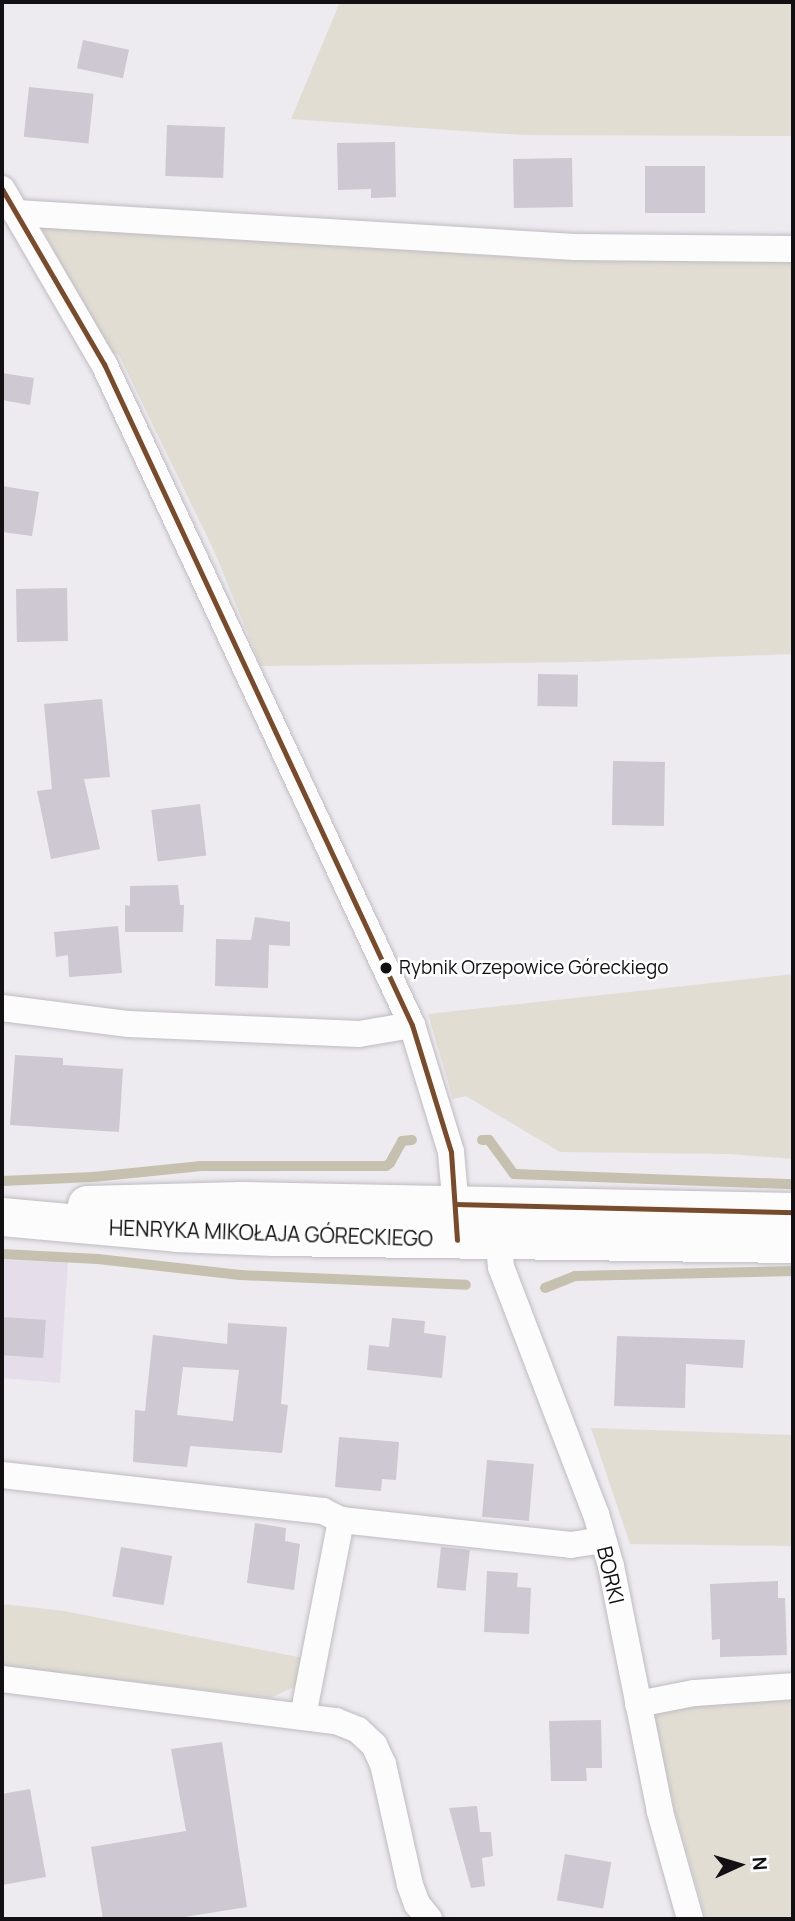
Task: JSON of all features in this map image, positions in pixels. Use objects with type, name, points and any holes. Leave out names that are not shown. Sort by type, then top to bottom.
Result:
[{"type":"main road","name":"HENRYKA MIKOŁAJA GÓRECKIEGO","points":[[497,1223],[793,1212]]},
{"type":"main road","name":"HENRYKA MIKOŁAJA GÓRECKIEGO","points":[[2,1215],[187,1234],[457,1222],[793,1244]]},
{"type":"street","points":[[2,189],[104,364],[412,1025],[449,1142],[457,1222]]},
{"type":"street","points":[[16,213],[575,247],[793,249]]},
{"type":"street","points":[[2,1008],[130,1024],[359,1034],[412,1025]]},
{"type":"street","name":"BORKI","points":[[497,1223],[507,1285],[603,1540],[660,1812],[690,1919]]},
{"type":"street","points":[[2,1475],[323,1511],[341,1520],[571,1545],[603,1540]]},
{"type":"street","points":[[303,1716],[341,1520]]},
{"type":"street","points":[[2,1678],[303,1716],[348,1725],[374,1745],[388,1782],[410,1885],[417,1905],[429,1919]]},
{"type":"street","points":[[638,1704],[694,1693],[793,1686]]},
{"type":"shaded area","points":[[340,2],[793,2],[793,136],[522,135],[291,119]]},
{"type":"shaded area","points":[[40,224],[555,260],[793,262],[793,654],[583,662],[261,666],[215,553],[119,355],[105,351]]},
{"type":"shaded area","points":[[793,974],[793,1159],[730,1154],[560,1152],[466,1096],[453,1099],[428,1014]]},
{"type":"shaded area","points":[[2,1260],[68,1261],[60,1383],[2,1378]]},
{"type":"shaded area","points":[[591,1428],[793,1435],[793,1546],[630,1544]]},
{"type":"shaded area","points":[[2,1604],[64,1611],[303,1658],[296,1686],[270,1698],[2,1666]]},
{"type":"shaded area","points":[[793,1697],[793,1919],[706,1919],[676,1816],[652,1711],[761,1698]]},
{"type":"building","points":[[83,40],[129,50],[123,78],[77,68]]},
{"type":"building","points":[[29,87],[94,94],[88,144],[24,137]]},
{"type":"building","points":[[167,125],[225,127],[223,178],[165,176]]},
{"type":"building","points":[[395,142],[396,197],[371,198],[371,189],[338,190],[337,143]]},
{"type":"building","points":[[572,158],[573,207],[514,208],[513,159]]},
{"type":"building","points":[[645,166],[705,166],[705,213],[645,213]]},
{"type":"building","points":[[2,373],[34,378],[30,405],[2,400]]},
{"type":"building","points":[[2,486],[39,492],[32,536],[2,532]]},
{"type":"building","points":[[67,588],[68,641],[17,642],[16,589]]},
{"type":"building","points":[[538,674],[578,675],[577,707],[537,706]]},
{"type":"building","points":[[102,699],[110,777],[84,779],[100,849],[51,859],[37,791],[52,789],[44,704]]},
{"type":"building","points":[[613,761],[665,762],[664,826],[612,825]]},
{"type":"building","points":[[200,804],[206,856],[158,862],[151,810]]},
{"type":"building","points":[[178,885],[180,905],[184,905],[183,932],[125,932],[125,905],[130,906],[130,886]]},
{"type":"building","points":[[255,917],[290,922],[290,946],[269,945],[268,988],[215,986],[216,939],[251,940]]},
{"type":"building","points":[[118,926],[122,973],[69,977],[68,955],[56,957],[54,932]]},
{"type":"building","points":[[15,1055],[63,1058],[63,1065],[123,1069],[119,1132],[10,1125]]},
{"type":"building","points":[[2,1317],[46,1320],[43,1358],[2,1355]]},
{"type":"building","points":[[392,1318],[425,1321],[424,1333],[446,1336],[442,1378],[367,1370],[369,1345],[389,1347]]},
{"type":"building","points":[[228,1323],[287,1327],[281,1404],[288,1405],[282,1453],[190,1446],[187,1467],[133,1462],[135,1410],[145,1411],[153,1335],[227,1344]],"holes":[[[183,1367],[239,1370],[233,1421],[177,1415]]]},
{"type":"building","points":[[617,1336],[745,1340],[743,1368],[686,1364],[685,1408],[614,1406]]},
{"type":"building","points":[[339,1437],[399,1442],[396,1480],[382,1479],[381,1491],[335,1487]]},
{"type":"building","points":[[487,1460],[534,1464],[529,1521],[482,1517]]},
{"type":"building","points":[[255,1523],[286,1528],[285,1541],[300,1544],[294,1590],[247,1583]]},
{"type":"building","points":[[121,1547],[172,1556],[164,1605],[112,1596]]},
{"type":"building","points":[[441,1547],[470,1550],[466,1591],[437,1588]]},
{"type":"building","points":[[487,1571],[518,1573],[517,1587],[531,1588],[529,1634],[484,1632]]},
{"type":"building","points":[[778,1581],[778,1598],[785,1598],[787,1655],[720,1657],[720,1639],[712,1640],[710,1584]]},
{"type":"building","points":[[601,1720],[602,1768],[586,1768],[587,1781],[551,1781],[549,1721]]},
{"type":"building","points":[[222,1742],[247,1907],[172,1919],[103,1919],[91,1847],[186,1831],[171,1749]]},
{"type":"building","points":[[30,1789],[46,1877],[2,1885],[2,1794]]},
{"type":"building","points":[[477,1806],[480,1832],[491,1832],[493,1856],[482,1858],[485,1886],[471,1888],[449,1808]]},
{"type":"building","points":[[565,1854],[611,1862],[603,1908],[557,1900]]},
{"type":"waterway","points":[[2,1181],[93,1177],[201,1166],[386,1166],[402,1141],[412,1140]]},
{"type":"waterway","points":[[482,1140],[489,1140],[514,1174],[793,1184]]},
{"type":"waterway","points":[[2,1254],[98,1259],[240,1275],[466,1285]]},
{"type":"waterway","points":[[545,1288],[575,1276],[793,1271]]},
{"type":"transit line","points":[[2,189],[104,364],[412,1025],[451,1152],[457,1240]]},
{"type":"transit line","points":[[457,1204],[793,1212]]},
{"type":"place","name":"Rybnik Orzepowice Góreckiego","points":[[386,968]]}]
